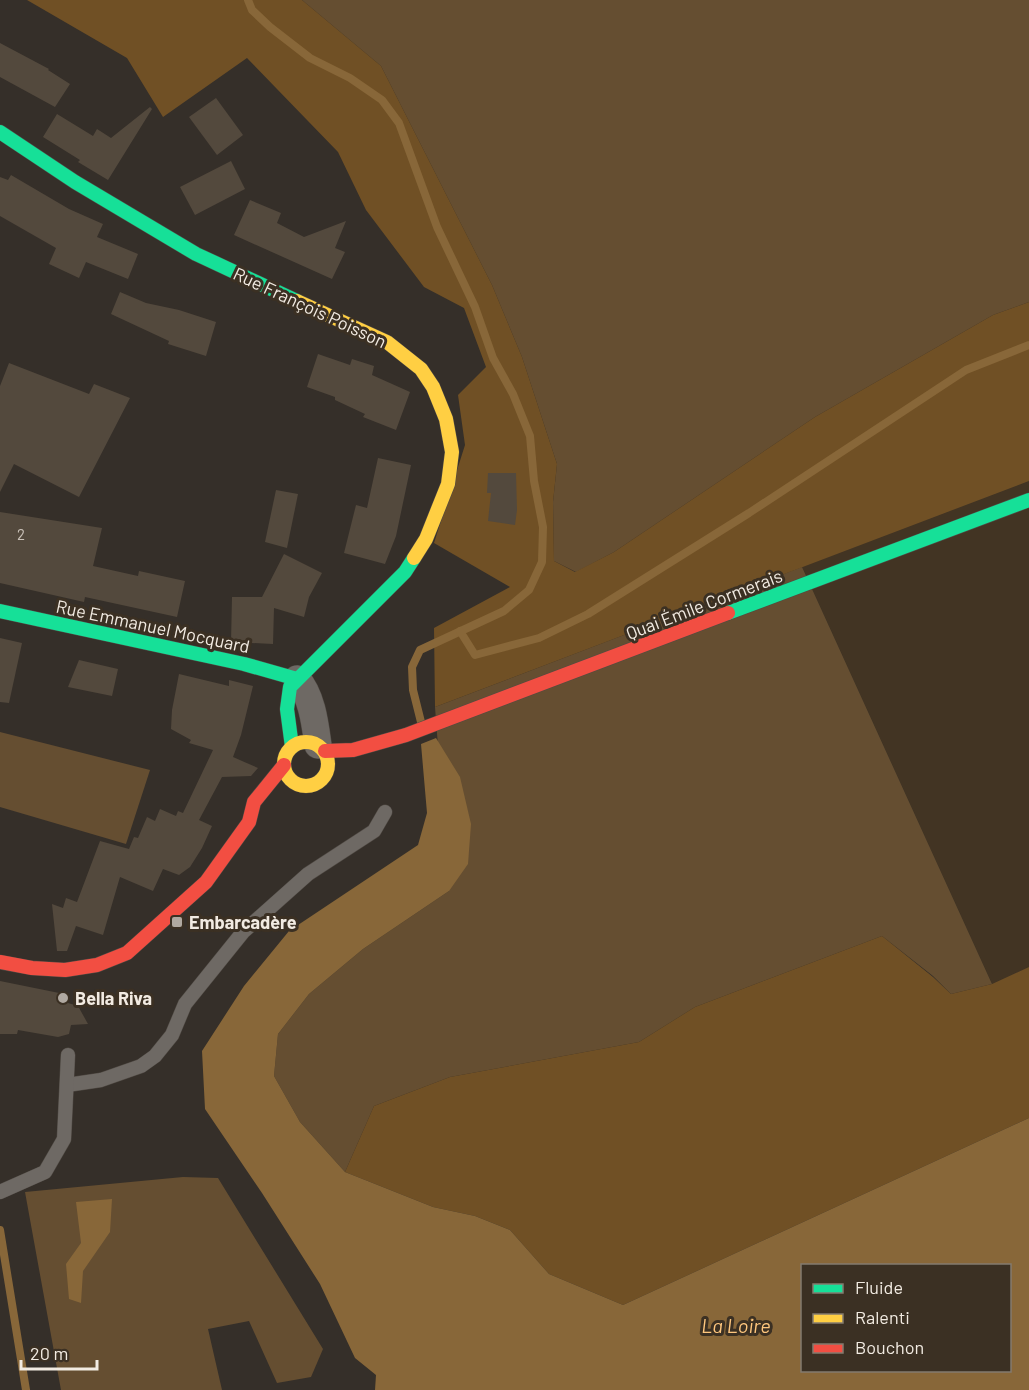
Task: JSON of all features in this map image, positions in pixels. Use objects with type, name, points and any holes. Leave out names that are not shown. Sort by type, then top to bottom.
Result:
[{"type":"street","name":"Rue François Poisson","points":[[0,132],[75,182],[196,254],[387,342],[421,369],[433,387],[446,419],[452,452],[448,484],[426,539],[405,572],[297,679]]},
{"type":"street","name":"Quai Émile Cormerais","points":[[311,748],[353,750],[406,735],[1029,500]]},
{"type":"street","name":"Rue Emmanuel Mocquard","points":[[0,611],[244,664],[297,679]]},
{"type":"street","points":[[297,679],[306,694],[313,714],[311,748],[328,765],[326,774]]},
{"type":"street","name":"Quai Émile Cormerais","points":[[364,761],[381,751],[391,740]]},
{"type":"street","points":[[302,786],[288,776],[285,765],[286,756],[311,748]]},
{"type":"street","points":[[0,962],[45,970],[81,968],[115,960],[127,953],[206,882],[249,822],[254,802],[285,765]]},
{"type":"street","points":[[290,793],[302,786],[318,782],[326,774],[344,769]]},
{"type":"street","points":[[249,822],[267,813]]},
{"type":"lane","points":[[67,1085],[101,1080],[141,1066],[155,1056],[172,1035],[185,1004],[243,932],[308,874],[374,831],[385,812]]},
{"type":"lane","points":[[0,1192],[45,1172],[64,1139],[68,1055]]},
{"type":"shaded area","points":[[27,0],[302,0],[381,66],[492,285],[522,357],[557,464],[553,502],[554,561],[575,572],[614,552],[815,417],[993,315],[1029,302],[1029,481],[435,707],[434,628],[510,587],[434,543],[465,445],[458,395],[486,367],[464,308],[424,287],[366,210],[338,152],[247,58],[163,117],[127,58]]},
{"type":"shaded area","points":[[302,0],[1029,0],[1029,302],[993,315],[815,417],[614,552],[576,572],[554,561],[553,502],[557,464],[522,357],[492,285],[381,66]]},
{"type":"shaded area","points":[[1029,481],[1029,967],[992,984],[802,567]]},
{"type":"shaded area","points":[[802,567],[992,984],[951,994],[933,976],[882,936],[695,1007],[639,1042],[450,1077],[374,1106],[345,1172],[300,1122],[274,1076],[278,1034],[309,994],[363,949],[449,891],[435,707]]},
{"type":"shaded area","points":[[0,732],[150,770],[126,844],[0,807]]},
{"type":"shaded area","points":[[882,936],[951,994],[992,984],[1029,967],[1029,1118],[623,1305],[549,1274],[510,1230],[475,1216],[433,1207],[345,1172],[374,1106],[450,1077],[639,1042],[695,1007]]},
{"type":"shaded area","points":[[183,1177],[218,1178],[323,1349],[311,1377],[277,1383],[249,1321],[208,1329],[222,1390],[61,1390],[25,1192]]},
{"type":"water","name":"La Loire","points":[[436,738],[460,777],[471,824],[468,864],[449,891],[363,949],[309,994],[278,1034],[274,1076],[300,1122],[345,1172],[433,1207],[475,1216],[510,1230],[549,1274],[623,1305],[1029,1118],[1029,1390],[375,1390],[376,1375],[355,1358],[320,1284],[205,1109],[202,1051],[244,986],[289,931],[418,845],[427,813],[421,744]]},
{"type":"water","points":[[112,1199],[110,1232],[83,1271],[81,1303],[69,1299],[66,1264],[81,1243],[76,1202]]},
{"type":"building","points":[[0,43],[49,69],[70,84],[55,107],[0,77]]},
{"type":"building","points":[[216,98],[243,135],[217,155],[189,117]]},
{"type":"building","points":[[150,107],[152,109],[108,180],[43,137],[57,114],[93,136],[97,129],[111,138]]},
{"type":"building","points":[[231,161],[245,189],[195,215],[180,187]]},
{"type":"building","points":[[11,175],[69,209],[103,224],[97,237],[138,254],[128,279],[86,262],[79,278],[49,264],[56,248],[0,216],[0,177],[8,180]]},
{"type":"building","points":[[250,200],[281,213],[277,223],[304,237],[346,221],[335,248],[345,252],[332,279],[234,235]]},
{"type":"building","points":[[120,292],[146,303],[179,310],[216,322],[206,356],[168,344],[169,341],[111,314]]},
{"type":"building","points":[[318,354],[350,365],[352,359],[374,366],[372,375],[410,392],[396,430],[363,417],[365,414],[335,400],[335,397],[307,387]]},
{"type":"building","points":[[9,363],[89,394],[94,384],[130,398],[79,497],[14,464],[0,492],[0,386]]},
{"type":"building","points":[[378,458],[411,465],[396,536],[385,564],[344,553],[356,505],[367,508]]},
{"type":"building","points":[[488,473],[516,473],[515,525],[488,521],[491,493],[487,493]]},
{"type":"building","points":[[276,490],[298,494],[287,548],[265,542]]},
{"type":"building","points":[[0,512],[102,528],[93,566],[138,576],[139,571],[185,581],[177,617],[85,597],[84,602],[0,583]]},
{"type":"building","points":[[284,554],[322,573],[309,597],[304,617],[274,608],[273,644],[231,642],[232,597],[262,597]]},
{"type":"building","points":[[0,638],[22,643],[9,703],[0,702]]},
{"type":"building","points":[[79,660],[118,669],[112,696],[68,687]]},
{"type":"building","points":[[179,674],[229,686],[229,680],[253,686],[233,757],[258,768],[251,776],[222,777],[199,820],[212,826],[190,867],[179,875],[163,869],[153,891],[120,877],[103,935],[76,926],[67,951],[57,951],[52,904],[63,908],[66,898],[77,902],[100,841],[129,849],[134,837],[138,838],[147,817],[155,821],[160,809],[176,816],[178,811],[183,813],[213,750],[189,743],[191,740],[171,729]]},
{"type":"building","points":[[0,981],[69,995],[68,1003],[78,1006],[88,1024],[71,1025],[69,1034],[58,1037],[18,1030],[17,1034],[0,1034]]},
{"type":"waterway","points":[[248,0],[252,10],[270,27],[310,58],[350,78],[382,100],[399,123],[437,227],[475,307],[493,358],[513,394],[530,436],[534,481],[543,527],[542,562],[529,590],[504,611],[420,650],[412,667],[413,690],[421,722]]},
{"type":"waterway","points":[[460,631],[475,655],[539,638],[588,614],[749,513],[966,370],[1029,345]]},
{"type":"waterway","points":[[0,1230],[26,1390]]},
{"type":"traffic: fast","points":[[0,132],[75,182],[196,254],[297,301]]},
{"type":"traffic: fast","points":[[728,613],[1029,500]]},
{"type":"traffic: fast","points":[[292,747],[287,709],[290,687],[405,572],[414,558]]},
{"type":"traffic: fast","points":[[0,611],[244,664],[297,679]]},
{"type":"traffic: slow","points":[[297,301],[387,342],[421,369],[433,387],[446,419],[452,452],[448,484],[426,539],[414,558]]},
{"type":"traffic: slow","points":[[306,742],[321,749],[328,764],[321,779],[306,786],[291,779],[284,764],[291,749],[306,742]]},
{"type":"traffic: jam","points":[[325,751],[353,750],[406,735],[728,613]]},
{"type":"traffic: jam","points":[[0,962],[32,968],[65,970],[97,965],[127,953],[206,882],[249,822],[254,802],[284,765]]},
{"type":"place","name":"Embarcadère","points":[[177,922]]},
{"type":"place","name":"Bella Riva","points":[[63,998]]}]
